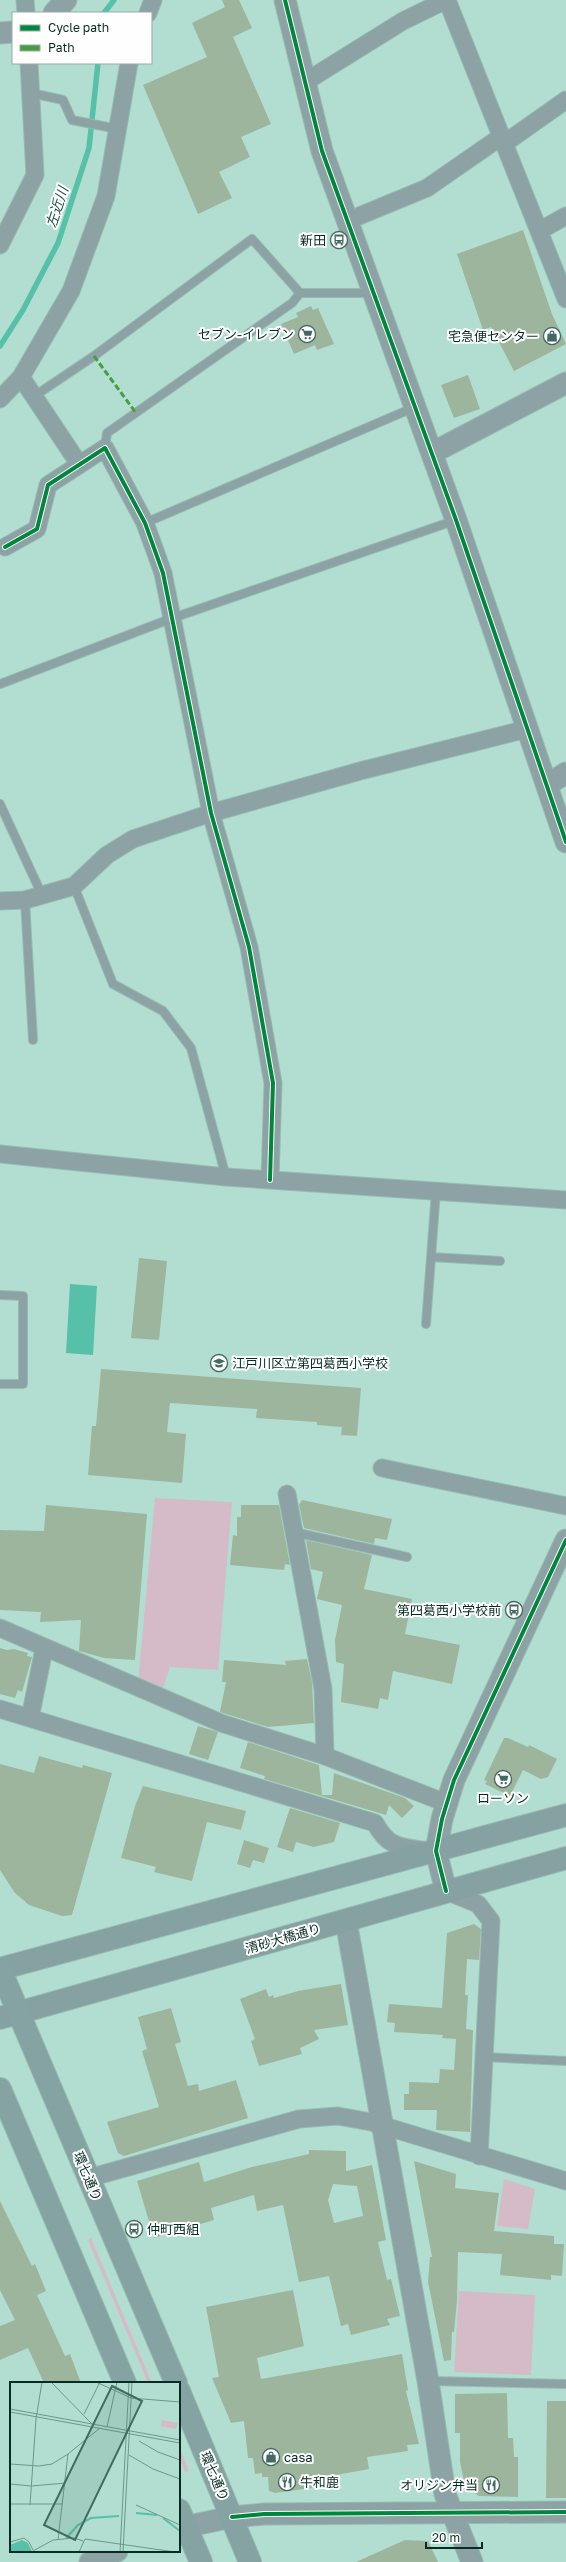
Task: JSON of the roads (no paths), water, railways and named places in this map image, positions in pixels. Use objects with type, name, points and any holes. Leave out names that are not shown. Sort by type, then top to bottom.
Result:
[{"type":"main road","points":[[0,1969],[566,1815]]},
{"type":"main road","name":"清砂大橋通り","points":[[9,2016],[566,1858]]},
{"type":"main road","name":"環七通り","points":[[0,1969],[9,2016],[89,2178],[176,2382]]},
{"type":"main road","points":[[0,2089],[5,2114],[125,2382]]},
{"type":"main road","name":"環七通り","points":[[180,2393],[250,2562]]},
{"type":"main road","points":[[181,2521],[200,2562]]},
{"type":"street","points":[[25,0],[26,12]]},
{"type":"street","points":[[55,12],[66,0]]},
{"type":"street","points":[[148,12],[153,0]]},
{"type":"street","points":[[285,0],[322,151],[456,520],[566,842]]},
{"type":"street","points":[[305,82],[403,21],[446,0],[566,299]]},
{"type":"street","points":[[0,33],[12,32]]},
{"type":"street","points":[[0,245],[35,175],[29,64]]},
{"type":"street","points":[[0,399],[21,377],[71,291],[106,196],[129,64]]},
{"type":"street","points":[[347,221],[427,188],[566,100]]},
{"type":"street","points":[[539,231],[566,216]]},
{"type":"street","points":[[21,377],[79,464]]},
{"type":"street","points":[[432,453],[566,383]]},
{"type":"street","points":[[5,546],[37,529],[48,484],[105,448],[145,523],[163,574],[170,619],[211,813],[249,947],[273,1083],[270,1180]]},
{"type":"street","points":[[0,901],[25,900],[74,886],[107,855],[133,839],[211,813],[360,771],[527,729]]},
{"type":"street","points":[[547,785],[566,773]]},
{"type":"street","points":[[0,1154],[226,1177],[566,1200]]},
{"type":"street","points":[[382,1468],[566,1506]]},
{"type":"street","points":[[287,1494],[323,1689],[325,1756]]},
{"type":"street","points":[[479,2156],[491,1921],[478,1904],[446,1891],[436,1851],[446,1803],[457,1773],[564,1551]]},
{"type":"street","points":[[0,1628],[44,1649],[221,1723],[325,1756],[446,1803]]},
{"type":"street","points":[[30,1718],[44,1649]]},
{"type":"street","points":[[0,1709],[375,1823],[382,1837],[398,1846],[436,1851]]},
{"type":"street","points":[[346,1921],[384,2126],[428,2381],[445,2494],[472,2562]]},
{"type":"street","points":[[89,2178],[299,2120],[338,2116],[384,2126],[566,2182]]},
{"type":"street","points":[[181,2521],[264,2514],[452,2514],[566,2512]]},
{"type":"street","points":[[90,2562],[115,2552]]},
{"type":"lane","points":[[31,94],[63,100],[72,120],[118,129]]},
{"type":"lane","points":[[33,397],[94,356],[252,239],[300,293],[375,294]]},
{"type":"lane","points":[[105,448],[107,433],[292,303],[300,293]]},
{"type":"lane","points":[[145,523],[416,407]]},
{"type":"lane","points":[[0,684],[170,619],[456,520]]},
{"type":"lane","points":[[0,804],[42,895]]},
{"type":"lane","points":[[74,886],[113,984],[163,1011],[192,1048],[226,1177]]},
{"type":"lane","points":[[25,900],[33,1040]]},
{"type":"lane","points":[[426,1324],[436,1191]]},
{"type":"lane","points":[[431,1256],[500,1261]]},
{"type":"lane","points":[[0,1295],[23,1296],[23,1384],[0,1384]]},
{"type":"lane","points":[[294,1532],[408,1557]]},
{"type":"lane","points":[[484,2057],[566,2061]]},
{"type":"lane","points":[[428,2381],[566,2384]]},
{"type":"waterway","name":"左近川","points":[[105,12],[114,0]]},
{"type":"waterway","name":"左近川","points":[[0,346],[23,310],[58,243],[89,148],[98,64]]},
{"type":"place","name":"新田","points":[[339,240]]},
{"type":"place","name":"セブン-イレブン","points":[[307,334]]},
{"type":"place","name":"宅急便センター","points":[[552,336]]},
{"type":"place","name":"江戸川区立第四葛西小学校","points":[[219,1363]]},
{"type":"place","name":"第四葛西小学校前","points":[[514,1610]]},
{"type":"place","name":"ローソン","points":[[503,1779]]},
{"type":"place","name":"仲町西組","points":[[134,2229]]},
{"type":"place","name":"casa","points":[[271,2457]]},
{"type":"place","name":"牛和鹿","points":[[287,2482]]},
{"type":"place","name":"オリジン弁当","points":[[491,2485]]}]
